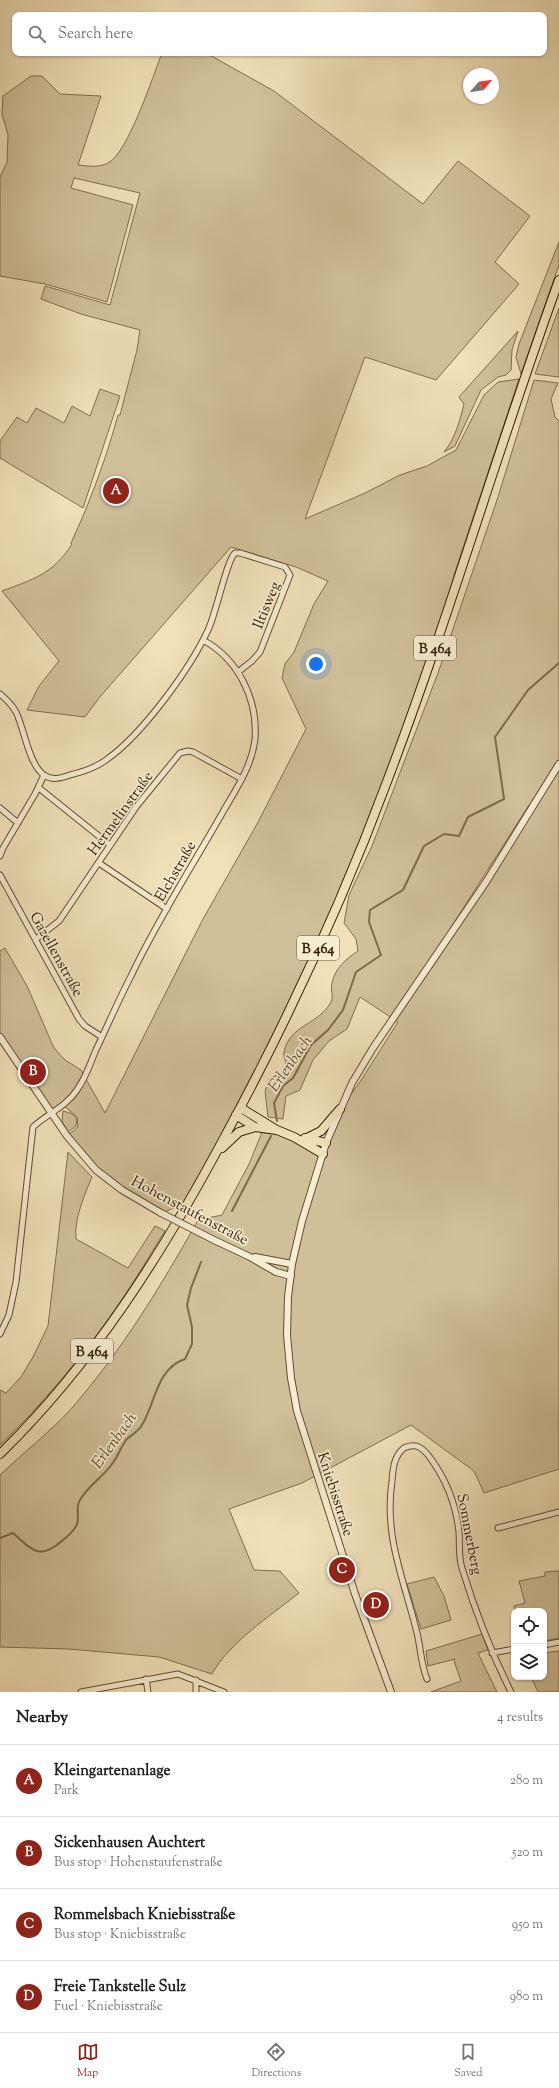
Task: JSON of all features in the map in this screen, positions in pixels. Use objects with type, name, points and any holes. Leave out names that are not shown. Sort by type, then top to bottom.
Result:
[{"type":"main road","name":"B 464","points":[[0,1454],[56,1395],[115,1320],[152,1264],[214,1158],[241,1108],[305,978],[374,816],[430,664],[559,280]]},
{"type":"main road","points":[[241,1108],[277,1130],[294,1137],[323,1154]]},
{"type":"main road","points":[[307,1138],[321,1131],[340,1108]]},
{"type":"main road","points":[[236,1116],[255,1127],[277,1130]]},
{"type":"main road","points":[[214,1158],[238,1132],[255,1127]]},
{"type":"main road","points":[[294,1137],[307,1138],[326,1143]]},
{"type":"street","name":"Iltisweg","points":[[204,640],[216,610],[228,561],[235,553],[246,553],[282,566],[288,570],[290,575],[260,652],[252,661],[238,672]]},
{"type":"street","name":"Elchstraße","points":[[0,1334],[9,1315],[15,1288],[25,1208],[32,1132],[38,1123],[52,1114],[77,1090],[142,952],[242,779],[250,761],[255,731],[251,702],[238,672],[225,656],[204,640]]},
{"type":"street","points":[[0,694],[16,712],[37,768],[44,776],[54,779],[84,771],[102,762],[115,753],[171,690],[204,640]]},
{"type":"street","name":"Hermelinstraße","points":[[36,939],[59,921],[136,807],[180,753],[188,751],[193,752],[242,779]]},
{"type":"street","name":"Kniebisstraße","points":[[391,1692],[355,1594],[304,1439],[294,1400],[288,1355],[287,1316],[292,1264],[302,1221],[326,1143],[340,1108],[366,1060],[486,882],[559,764]]},
{"type":"street","points":[[0,856],[2,848],[39,788],[44,776]]},
{"type":"street","points":[[39,788],[110,845]]},
{"type":"street","points":[[0,808],[18,823]]},
{"type":"street","points":[[99,863],[167,909]]},
{"type":"street","name":"Gazellenstraße","points":[[0,875],[5,888],[36,939],[79,1018],[85,1026],[102,1037]]},
{"type":"street","name":"Hohenstaufenstraße","points":[[0,1037],[70,1140],[96,1170],[121,1190],[161,1213],[250,1257],[276,1272],[291,1276]]},
{"type":"street","name":"Hohenstaufenstraße","points":[[250,1257],[292,1264]]},
{"type":"street","name":"Sommerberg","points":[[427,1679],[420,1658],[416,1630],[394,1554],[390,1525],[390,1492],[395,1460],[400,1451],[409,1446],[417,1446],[426,1451],[438,1469],[450,1492],[458,1523],[461,1567],[492,1653],[511,1692]]},
{"type":"street","points":[[498,1528],[559,1512]]},
{"type":"street","points":[[547,1644],[559,1642]]},
{"type":"street","points":[[492,1653],[511,1650]]},
{"type":"street","points":[[81,1692],[178,1674],[224,1692]]},
{"type":"street","points":[[146,1680],[148,1692]]},
{"type":"street","points":[[196,1680],[196,1692]]},
{"type":"shaded area","points":[[161,56],[211,56],[274,91],[423,204],[458,161],[530,216],[495,262],[519,284],[436,380],[365,357],[305,519],[365,493],[400,475],[427,466],[456,450],[484,395],[498,382],[519,379],[455,572],[443,624],[324,935],[188,1203],[161,1213],[113,1184],[67,1136],[78,1127],[77,1117],[63,1105],[52,1114],[0,1035],[0,951],[5,948],[27,986],[54,1048],[65,1060],[81,1070],[105,1113],[203,919],[257,824],[306,729],[282,678],[285,664],[294,652],[314,604],[328,581],[296,567],[231,547],[99,698],[85,717],[27,710],[39,686],[59,661],[2,591],[33,579],[50,569],[58,562],[72,544],[71,543],[97,480],[118,415],[120,415],[137,350],[140,330],[81,314],[41,299],[45,286],[110,305],[140,193],[74,178],[71,188],[133,205],[107,302],[45,284],[0,276],[0,177],[7,162],[8,135],[2,114],[3,96],[31,76],[42,76],[60,94],[101,96],[78,165],[101,166],[108,163],[116,156],[124,145],[132,130]]},
{"type":"shaded area","points":[[559,242],[559,265],[521,374],[516,357],[519,344]]},
{"type":"shaded area","points":[[559,308],[559,377],[535,374]]},
{"type":"shaded area","points":[[518,331],[512,350],[511,370],[506,375],[498,377],[481,390],[455,446],[444,452],[457,429],[461,416],[464,404],[459,397]]},
{"type":"shaded area","points":[[534,380],[558,383],[551,399],[555,417],[559,421],[559,1469],[484,1493],[474,1471],[411,1425],[302,1483],[229,1509],[254,1570],[280,1571],[299,1593],[263,1620],[240,1640],[229,1651],[212,1674],[159,1657],[69,1649],[0,1647],[0,1475],[63,1418],[107,1365],[155,1294],[198,1220],[222,1215],[249,1164],[265,1125],[323,1153],[340,1109],[360,1082],[398,1022],[360,997],[347,1029],[329,1041],[313,1060],[300,1090],[286,1096],[283,1119],[268,1117],[265,1091],[269,1079],[288,1070],[284,1054],[287,1043],[298,1030],[326,1009],[332,1000],[333,978],[338,968],[358,951],[356,939],[344,923],[349,895],[372,846],[438,673],[498,497]],"holes":[[[529,805],[534,808],[432,968],[427,965]]]},
{"type":"shaded area","points":[[100,389],[120,396],[83,508],[0,458],[0,441],[17,417],[27,423],[36,408],[64,423],[72,406],[90,416]]},
{"type":"shaded area","points":[[63,1111],[73,1114],[77,1119],[76,1126],[68,1132],[62,1121]]},
{"type":"shaded area","points":[[68,1152],[92,1177],[78,1216],[76,1239],[128,1268],[155,1226],[165,1231],[123,1299],[90,1344],[47,1397],[0,1445],[0,1390],[6,1393],[21,1377],[33,1357],[48,1326]]},
{"type":"shaded area","points":[[559,1571],[559,1638],[547,1640],[547,1608],[514,1608],[514,1606],[525,1603],[519,1581],[545,1576],[545,1572]]},
{"type":"shaded area","points":[[434,1577],[444,1596],[451,1620],[421,1629],[407,1584]]},
{"type":"shaded area","points":[[482,1634],[488,1650],[478,1653],[497,1692],[431,1692],[461,1681],[454,1661],[455,1659],[428,1666],[426,1651]]},
{"type":"shaded area","points":[[559,1651],[559,1692],[538,1692],[532,1680],[547,1680],[547,1653]]},
{"type":"waterway","name":"Erlenbach","points":[[277,1121],[274,1103],[283,1086],[293,1078],[311,1045],[328,1030],[343,1010],[356,972],[381,955],[369,922],[370,910],[403,890],[424,846],[444,834],[459,836],[468,817],[504,799],[495,737],[528,690],[559,663]]},
{"type":"waterway","name":"Erlenbach","points":[[232,1211],[271,1136]]},
{"type":"waterway","name":"Erlenbach","points":[[0,1538],[13,1533],[31,1548],[36,1551],[42,1551],[48,1550],[55,1546],[75,1528],[78,1521],[78,1506],[83,1495],[112,1464],[126,1440],[140,1427],[147,1416],[162,1378],[175,1364],[185,1359],[192,1344],[192,1327],[187,1305],[191,1288],[201,1262]]},
{"type":"place","name":"Kleingartenanlage","points":[[116,491]]},
{"type":"place","name":"Sickenhausen Auchtert","points":[[33,1072]]},
{"type":"place","name":"Rommelsbach Kniebisstraße","points":[[342,1570]]},
{"type":"place","name":"Freie Tankstelle Sulz","points":[[376,1605]]}]
